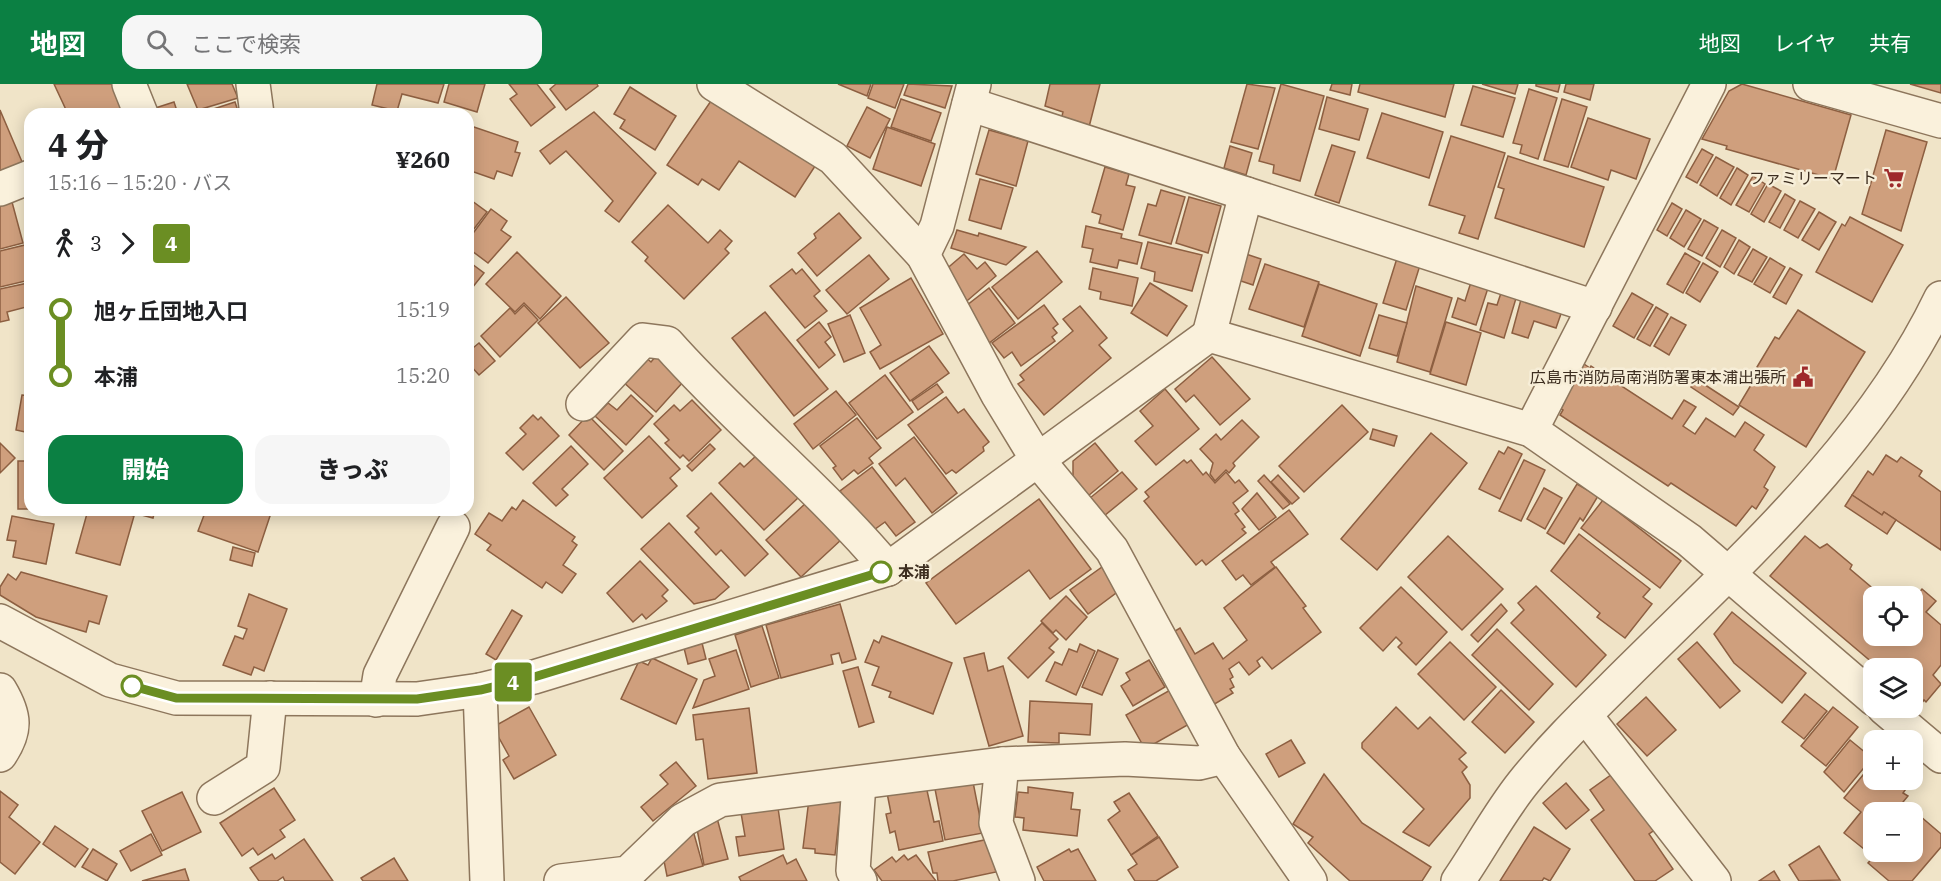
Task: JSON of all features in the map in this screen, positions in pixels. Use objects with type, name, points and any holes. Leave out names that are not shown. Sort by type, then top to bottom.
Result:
[{"type":"street","points":[[129,84],[139,108]]},
{"type":"street","points":[[253,84],[256,108]]},
{"type":"street","points":[[714,84],[833,158],[923,255],[998,395],[1037,459],[1113,550],[1224,757],[1310,881]]},
{"type":"street","points":[[1530,430],[1709,84]]},
{"type":"street","points":[[1810,84],[1941,121]]},
{"type":"street","points":[[923,255],[937,226],[971,94],[1246,194],[1595,307]]},
{"type":"street","points":[[0,189],[24,179]]},
{"type":"street","points":[[0,621],[110,680],[176,698],[417,699],[480,690],[545,674],[888,569],[1209,335],[1246,194]]},
{"type":"street","points":[[1458,881],[1522,784],[1585,715],[1832,464],[1878,405],[1928,326],[1941,298]]},
{"type":"street","points":[[1209,335],[1530,430],[1689,540],[1863,690]]},
{"type":"street","points":[[583,404],[643,340],[667,343],[706,387],[855,529],[888,569]]},
{"type":"street","points":[[376,700],[380,675],[453,527]]},
{"type":"street","points":[[0,690],[12,710],[11,739],[0,755]]},
{"type":"street","points":[[480,690],[487,881]]},
{"type":"street","points":[[214,798],[263,767],[270,698]]},
{"type":"street","points":[[1585,715],[1714,881]]},
{"type":"street","points":[[1896,718],[1941,756]]},
{"type":"street","points":[[561,881],[628,873],[683,820],[720,800],[1002,764],[1125,759],[1199,764],[1224,757]]},
{"type":"street","points":[[1002,764],[996,823],[1018,881]]},
{"type":"street","points":[[859,783],[852,871],[860,881]]},
{"type":"building","points":[[54,84],[113,84],[124,108],[65,108]]},
{"type":"building","points":[[187,84],[232,84],[238,98],[197,108]]},
{"type":"building","points":[[377,84],[444,84],[438,103],[402,94],[398,108],[372,105]]},
{"type":"building","points":[[449,84],[485,84],[477,112],[474,111],[474,108],[464,108],[444,102]]},
{"type":"building","points":[[509,84],[537,84],[555,107],[531,126],[510,99],[517,94]]},
{"type":"building","points":[[556,84],[597,84],[598,86],[566,110],[550,89]]},
{"type":"building","points":[[838,84],[871,84],[867,96]]},
{"type":"building","points":[[873,84],[904,84],[895,108],[868,98]]},
{"type":"building","points":[[908,84],[952,86],[945,108],[904,95]]},
{"type":"building","points":[[1050,84],[1100,84],[1089,127],[1061,120],[1063,112],[1045,106]]},
{"type":"building","points":[[1247,84],[1275,88],[1258,149],[1231,142]]},
{"type":"building","points":[[1281,84],[1324,96],[1300,181],[1273,173],[1274,165],[1259,161]]},
{"type":"building","points":[[1332,84],[1352,84],[1350,95],[1330,90]]},
{"type":"building","points":[[1360,84],[1454,84],[1445,117],[1358,92]]},
{"type":"building","points":[[1482,84],[1518,84],[1515,94]]},
{"type":"building","points":[[1536,84],[1560,84],[1558,92],[1536,86]]},
{"type":"building","points":[[1566,84],[1594,84],[1590,100],[1564,92]]},
{"type":"building","points":[[1742,84],[1851,115],[1833,179],[1726,149],[1727,146],[1702,139],[1729,91]]},
{"type":"building","points":[[1910,84],[1941,84],[1941,93]]},
{"type":"building","points":[[1473,86],[1515,98],[1503,137],[1461,125]]},
{"type":"building","points":[[630,87],[676,116],[655,150],[620,128],[625,120],[614,114]]},
{"type":"building","points":[[1529,89],[1557,98],[1538,159],[1520,153],[1522,145],[1513,143]]},
{"type":"building","points":[[1327,97],[1368,109],[1359,140],[1319,129]]},
{"type":"building","points":[[713,98],[819,160],[795,197],[739,161],[719,190],[702,179],[698,185],[667,165]]},
{"type":"building","points":[[901,99],[941,113],[931,141],[891,127]]},
{"type":"building","points":[[1562,99],[1587,107],[1568,167],[1544,160]]},
{"type":"building","points":[[174,102],[176,108],[155,108]]},
{"type":"building","points":[[235,102],[237,108],[216,108]]},
{"type":"building","points":[[867,107],[890,119],[870,158],[847,146]]},
{"type":"building","points":[[0,110],[23,164],[0,173]]},
{"type":"building","points":[[594,112],[656,173],[619,222],[605,211],[613,201],[566,151],[550,164],[540,151]]},
{"type":"building","points":[[1382,113],[1443,132],[1429,178],[1367,158]]},
{"type":"building","points":[[1588,118],[1650,139],[1636,179],[1611,170],[1608,180],[1571,167]]},
{"type":"building","points":[[474,127],[518,142],[515,152],[520,153],[512,176],[497,171],[494,179],[474,172]]},
{"type":"building","points":[[887,127],[935,144],[921,186],[873,169]]},
{"type":"building","points":[[989,130],[1028,141],[1016,186],[976,174]]},
{"type":"building","name":"ファミリーマート","points":[[1886,130],[1927,142],[1901,231],[1862,214]]},
{"type":"building","points":[[1451,136],[1505,153],[1478,239],[1459,233],[1465,216],[1429,205]]},
{"type":"building","points":[[1332,145],[1355,152],[1339,203],[1315,195]]},
{"type":"building","points":[[1230,146],[1252,153],[1246,175],[1224,168]]},
{"type":"building","points":[[1702,149],[1713,155],[1697,183],[1686,177]]},
{"type":"building","points":[[1508,156],[1604,187],[1584,247],[1495,218],[1504,189],[1498,187]]},
{"type":"building","points":[[1716,157],[1734,167],[1717,196],[1700,185]]},
{"type":"building","points":[[1105,167],[1129,174],[1126,185],[1135,187],[1123,230],[1099,223],[1101,215],[1092,212]]},
{"type":"building","points":[[1737,168],[1748,175],[1731,205],[1720,198]]},
{"type":"building","points":[[1753,176],[1765,184],[1749,212],[1736,205]]},
{"type":"building","points":[[980,179],[1013,188],[1001,229],[969,220]]},
{"type":"building","points":[[1768,184],[1781,191],[1764,222],[1751,214]]},
{"type":"building","points":[[1161,190],[1185,197],[1171,244],[1139,235],[1148,204],[1156,206]]},
{"type":"building","points":[[1785,194],[1795,200],[1780,228],[1769,222]]},
{"type":"building","points":[[1189,197],[1221,206],[1208,253],[1176,243]]},
{"type":"building","points":[[1800,201],[1815,209],[1798,238],[1784,230]]},
{"type":"building","points":[[12,202],[23,243],[0,249],[0,206]]},
{"type":"building","points":[[474,202],[487,212],[474,229]]},
{"type":"building","points":[[1672,203],[1682,209],[1667,236],[1657,230]]},
{"type":"building","points":[[668,205],[708,243],[720,230],[732,241],[725,249],[729,253],[684,299],[645,261],[648,257],[632,242]]},
{"type":"building","points":[[491,209],[507,221],[501,230],[511,237],[488,263],[474,252],[474,232]]},
{"type":"building","points":[[1686,210],[1701,219],[1684,247],[1670,238]]},
{"type":"building","points":[[1819,212],[1836,222],[1819,250],[1802,240]]},
{"type":"building","points":[[839,213],[861,238],[817,276],[798,253],[816,238],[814,234]]},
{"type":"building","points":[[1850,217],[1903,245],[1872,302],[1816,272],[1842,224],[1845,226]]},
{"type":"building","points":[[1704,220],[1718,228],[1702,256],[1688,249]]},
{"type":"building","points":[[1086,226],[1122,234],[1121,238],[1142,243],[1137,264],[1119,260],[1117,268],[1090,262],[1093,249],[1082,247]]},
{"type":"building","points":[[957,230],[978,236],[979,233],[1026,247],[1006,265],[951,248]]},
{"type":"building","points":[[1722,230],[1736,238],[1720,267],[1706,258]]},
{"type":"building","points":[[1739,240],[1750,247],[1734,274],[1724,267]]},
{"type":"building","points":[[1148,242],[1202,255],[1192,291],[1154,281],[1155,272],[1141,268]]},
{"type":"building","points":[[24,245],[24,281],[0,287],[0,251]]},
{"type":"building","points":[[1753,249],[1767,257],[1752,282],[1738,275]]},
{"type":"building","points":[[1037,251],[1062,282],[1018,319],[992,287]]},
{"type":"building","points":[[1237,251],[1261,259],[1253,285],[1229,277]]},
{"type":"building","points":[[517,252],[561,296],[540,319],[524,303],[515,312],[486,284]]},
{"type":"building","points":[[1685,253],[1700,262],[1683,293],[1667,284]]},
{"type":"building","points":[[964,254],[977,269],[985,262],[996,276],[961,306],[937,277]]},
{"type":"building","points":[[869,255],[889,279],[847,314],[826,290]]},
{"type":"building","points":[[1398,255],[1421,262],[1406,310],[1383,303]]},
{"type":"building","points":[[1770,258],[1785,267],[1770,293],[1754,284]]},
{"type":"building","points":[[1703,263],[1718,272],[1700,302],[1686,293]]},
{"type":"building","points":[[1265,264],[1319,282],[1304,327],[1249,309]]},
{"type":"building","points":[[474,266],[484,273],[474,286]]},
{"type":"building","points":[[1093,268],[1138,278],[1132,306],[1100,299],[1101,292],[1089,289]]},
{"type":"building","points":[[1790,268],[1802,275],[1786,304],[1773,297]]},
{"type":"building","points":[[792,269],[796,274],[802,269],[820,291],[814,296],[827,311],[805,328],[770,286]]},
{"type":"building","points":[[911,278],[943,334],[880,369],[870,352],[881,345],[860,308]]},
{"type":"building","points":[[1471,282],[1488,288],[1476,325],[1452,317],[1458,298],[1465,301]]},
{"type":"building","points":[[1150,283],[1187,306],[1167,336],[1131,313]]},
{"type":"building","points":[[24,284],[24,308],[7,312],[9,320],[0,322],[0,289]]},
{"type":"building","points":[[1319,284],[1377,304],[1360,356],[1302,336]]},
{"type":"building","points":[[1416,286],[1452,298],[1430,372],[1397,362]]},
{"type":"building","points":[[989,288],[1015,323],[984,347],[957,313]]},
{"type":"building","points":[[1502,290],[1517,295],[1504,338],[1480,330],[1488,303],[1497,305]]},
{"type":"building","points":[[1523,292],[1562,311],[1556,328],[1534,321],[1528,338],[1512,333]]},
{"type":"building","points":[[1632,293],[1653,305],[1634,338],[1613,326]]},
{"type":"building","points":[[566,297],[609,343],[580,368],[538,323]]},
{"type":"building","points":[[524,305],[538,320],[500,357],[481,336],[510,308],[515,314]]},
{"type":"building","points":[[1044,305],[1058,324],[1053,328],[1057,333],[1052,337],[1055,341],[1021,366],[1012,352],[1004,358],[992,343]]},
{"type":"building","points":[[1080,306],[1107,338],[1099,345],[1111,358],[1044,415],[1018,384],[1024,380],[1020,375],[1073,331],[1063,319]]},
{"type":"building","points":[[1656,307],[1668,314],[1650,346],[1637,339]]},
{"type":"building","points":[[1798,310],[1865,352],[1806,447],[1739,405],[1760,370],[1757,367],[1775,337],[1779,339]]},
{"type":"building","points":[[765,312],[828,389],[794,416],[732,338]]},
{"type":"building","points":[[850,315],[865,353],[844,362],[828,324]]},
{"type":"building","points":[[1379,315],[1407,323],[1397,356],[1369,348]]},
{"type":"building","points":[[1671,317],[1686,325],[1669,355],[1654,346]]},
{"type":"building","points":[[819,322],[831,337],[825,342],[835,355],[819,368],[797,340]]},
{"type":"building","points":[[1446,322],[1481,333],[1466,385],[1430,374]]},
{"type":"building","points":[[479,343],[495,361],[479,375],[474,370],[474,347]]},
{"type":"building","points":[[929,346],[949,373],[910,401],[890,373]]},
{"type":"building","points":[[643,355],[651,362],[656,356],[683,382],[656,412],[620,379]]},
{"type":"building","points":[[1212,357],[1250,399],[1220,425],[1194,395],[1186,402],[1175,389]]},
{"type":"building","points":[[1581,362],[1590,368],[1591,366],[1672,419],[1684,400],[1696,407],[1683,426],[1695,434],[1706,418],[1735,437],[1745,422],[1764,435],[1754,450],[1775,467],[1764,487],[1768,490],[1756,509],[1752,506],[1736,526],[1671,483],[1668,486],[1560,415],[1563,410],[1558,407]]},
{"type":"building","points":[[885,375],[913,412],[877,439],[849,403]]},
{"type":"building","points":[[1696,379],[1739,407],[1733,415],[1691,387]]},
{"type":"building","points":[[937,384],[943,392],[918,410],[912,401]]},
{"type":"building","points":[[1165,389],[1199,429],[1156,465],[1135,441],[1153,426],[1140,411]]},
{"type":"building","points":[[836,391],[856,415],[813,449],[794,424]]},
{"type":"building","points":[[22,395],[24,395],[24,432],[16,430]]},
{"type":"building","points":[[631,395],[653,416],[626,445],[595,416],[608,403],[617,410]]},
{"type":"building","points":[[946,397],[958,413],[964,409],[989,442],[983,447],[984,451],[956,473],[952,470],[946,474],[908,425]]},
{"type":"building","points":[[692,400],[721,430],[689,461],[683,455],[680,458],[665,443],[669,440],[654,424],[674,405],[680,411]]},
{"type":"building","points":[[1342,405],[1368,432],[1304,492],[1279,466]]},
{"type":"building","points":[[533,415],[538,420],[541,417],[559,436],[523,470],[506,453],[526,434],[520,428]]},
{"type":"building","points":[[588,415],[623,451],[604,470],[569,435]]},
{"type":"building","points":[[857,418],[881,448],[869,458],[873,463],[858,474],[854,470],[842,480],[833,468],[836,466],[820,446]]},
{"type":"building","points":[[1242,420],[1259,437],[1233,463],[1235,466],[1229,473],[1226,470],[1215,481],[1210,474],[1213,463],[1200,449],[1216,434],[1221,440]]},
{"type":"building","points":[[1373,429],[1397,436],[1394,446],[1370,439]]},
{"type":"building","points":[[1431,433],[1467,463],[1377,570],[1341,539]]},
{"type":"building","points":[[649,436],[680,469],[670,478],[677,486],[642,518],[604,478]]},
{"type":"building","points":[[914,437],[957,493],[932,513],[905,478],[896,486],[879,464]]},
{"type":"building","points":[[0,443],[15,458],[0,473]]},
{"type":"building","points":[[1095,443],[1118,471],[1088,496],[1073,478],[1073,461]]},
{"type":"building","points":[[710,444],[715,449],[692,471],[687,466]]},
{"type":"building","points":[[571,446],[588,464],[562,489],[568,495],[556,506],[533,483]]},
{"type":"building","points":[[1508,447],[1522,454],[1500,499],[1479,489],[1499,451],[1504,454]]},
{"type":"building","points":[[758,454],[799,497],[764,530],[719,483],[740,463],[744,467]]},
{"type":"building","points":[[1886,455],[1897,462],[1901,457],[1922,471],[1919,476],[1941,492],[1941,550],[1884,512],[1882,515],[1852,495],[1868,471],[1873,475]]},
{"type":"building","points":[[1184,460],[1187,463],[1191,460],[1203,475],[1206,472],[1215,483],[1226,472],[1235,483],[1239,480],[1248,491],[1233,503],[1239,511],[1235,514],[1245,527],[1242,529],[1246,533],[1206,565],[1202,560],[1196,565],[1144,501],[1149,497],[1145,492]]},
{"type":"building","points":[[1524,460],[1545,470],[1521,521],[1499,511]]},
{"type":"building","points":[[18,461],[24,461],[24,509],[18,509]]},
{"type":"building","points":[[872,467],[915,522],[896,536],[885,522],[871,532],[840,491]]},
{"type":"building","points":[[1122,472],[1137,489],[1104,516],[1090,498]]},
{"type":"building","points":[[1264,475],[1290,504],[1283,509],[1258,481]]},
{"type":"building","points":[[1278,475],[1299,498],[1292,504],[1271,482]]},
{"type":"building","points":[[1577,484],[1598,496],[1583,521],[1580,518],[1564,544],[1547,533]]},
{"type":"building","points":[[1544,488],[1562,498],[1545,529],[1527,519]]},
{"type":"building","points":[[711,493],[768,554],[745,576],[721,550],[716,555],[695,532],[699,528],[687,516]]},
{"type":"building","points":[[1257,493],[1276,517],[1259,530],[1242,509]]},
{"type":"building","points":[[1852,495],[1882,515],[1884,512],[1896,520],[1887,534],[1845,506]]},
{"type":"building","points":[[1039,499],[1091,569],[1050,599],[1029,570],[956,624],[926,583]]},
{"type":"building","points":[[523,500],[575,537],[572,541],[577,545],[563,565],[576,574],[562,593],[546,582],[542,588],[487,550],[491,545],[475,534],[489,513],[502,521],[512,507],[516,510]]},
{"type":"building","points":[[1603,500],[1681,561],[1660,588],[1581,528]]},
{"type":"building","points":[[807,502],[842,539],[801,577],[766,540]]},
{"type":"building","points":[[1289,510],[1308,534],[1271,562],[1275,567],[1251,585],[1243,575],[1236,580],[1222,561]]},
{"type":"building","points":[[12,516],[54,524],[46,564],[13,557],[16,541],[7,540]]},
{"type":"building","points":[[86,516],[134,516],[120,565],[76,553]]},
{"type":"building","points":[[204,516],[270,516],[258,552],[198,531]]},
{"type":"building","points":[[669,523],[729,587],[715,599],[694,604],[641,549]]},
{"type":"building","points":[[1579,534],[1650,589],[1643,597],[1652,604],[1625,638],[1597,617],[1600,613],[1551,571]]},
{"type":"building","points":[[1448,536],[1503,589],[1462,630],[1408,577]]},
{"type":"building","points":[[1805,536],[1820,548],[1827,544],[1852,565],[1850,569],[1870,586],[1863,586],[1863,646],[1923,646],[1923,590],[1936,601],[1926,612],[1941,625],[1941,665],[1933,675],[1941,684],[1926,702],[1923,701],[1923,658],[1867,658],[1770,576]]},
{"type":"building","points":[[233,547],[255,553],[252,566],[230,560]]},
{"type":"building","points":[[640,561],[668,590],[662,596],[667,601],[646,619],[642,614],[633,622],[607,593]]},
{"type":"building","points":[[1102,567],[1120,590],[1088,614],[1070,590]]},
{"type":"building","points":[[1276,567],[1306,606],[1303,608],[1321,632],[1272,669],[1262,657],[1257,661],[1260,666],[1249,675],[1239,662],[1229,669],[1233,677],[1230,679],[1234,687],[1230,689],[1233,693],[1213,705],[1170,634],[1180,628],[1195,654],[1213,643],[1223,659],[1247,640],[1224,608]]},
{"type":"building","points":[[21,572],[107,596],[99,624],[89,621],[86,632],[36,617],[0,595],[0,587],[8,574],[16,580]]},
{"type":"building","points":[[1536,586],[1606,655],[1576,687],[1511,623],[1524,610],[1518,603]]},
{"type":"building","points":[[1401,587],[1447,632],[1416,665],[1398,647],[1402,643],[1396,637],[1383,651],[1360,628]]},
{"type":"building","points":[[249,594],[287,609],[264,671],[254,667],[251,675],[223,665],[235,636],[243,639],[247,629],[238,626]]},
{"type":"building","points":[[1066,596],[1087,617],[1066,640],[1056,630],[1053,633],[1041,621]]},
{"type":"building","points":[[840,604],[856,659],[842,663],[839,653],[831,655],[833,664],[781,678],[766,625]]},
{"type":"building","points":[[1501,604],[1507,611],[1478,642],[1471,635]]},
{"type":"building","points":[[512,610],[522,616],[496,660],[486,654]]},
{"type":"building","points":[[1732,612],[1806,673],[1782,703],[1734,663],[1714,634]]},
{"type":"building","points":[[1042,623],[1058,639],[1049,648],[1054,652],[1028,678],[1008,658]]},
{"type":"building","points":[[762,626],[779,678],[751,687],[735,635]]},
{"type":"building","points":[[1497,629],[1553,684],[1529,710],[1472,655]]},
{"type":"building","points":[[882,636],[952,663],[933,714],[889,697],[891,692],[872,685],[879,667],[865,662],[874,640],[879,643]]},
{"type":"building","points":[[1450,642],[1496,687],[1464,720],[1418,674]]},
{"type":"building","points":[[1697,642],[1740,691],[1720,708],[1678,659]]},
{"type":"building","points":[[702,643],[706,659],[688,664],[684,648]]},
{"type":"building","points":[[1080,644],[1095,651],[1076,695],[1046,681],[1055,662],[1062,665],[1069,649],[1077,652]]},
{"type":"building","points":[[736,650],[749,689],[693,708],[704,680],[715,676],[709,659]]},
{"type":"building","points":[[1098,650],[1118,659],[1102,695],[1082,687]]},
{"type":"building","points":[[984,653],[988,671],[1003,666],[1023,736],[989,746],[964,658]]},
{"type":"building","points":[[652,658],[697,679],[676,724],[621,699],[639,661],[648,665]]},
{"type":"building","points":[[1149,660],[1165,687],[1133,706],[1121,686],[1130,680],[1126,673]]},
{"type":"building","points":[[858,667],[874,722],[859,727],[843,671]]},
{"type":"building","points":[[1172,689],[1191,723],[1145,749],[1126,715]]},
{"type":"building","points":[[1501,690],[1534,722],[1505,753],[1472,722]]},
{"type":"building","points":[[1805,694],[1827,711],[1804,739],[1782,722]]},
{"type":"building","points":[[1646,697],[1676,730],[1647,756],[1617,724]]},
{"type":"building","points":[[1030,701],[1092,704],[1090,735],[1059,733],[1059,743],[1028,742]]},
{"type":"building","points":[[529,707],[556,755],[514,779],[503,760],[509,756],[493,727]]},
{"type":"building","points":[[1396,707],[1418,729],[1430,717],[1466,753],[1459,759],[1467,767],[1462,772],[1470,785],[1470,798],[1429,846],[1403,832],[1424,809],[1362,748],[1362,743]]},
{"type":"building","points":[[1833,707],[1858,727],[1826,766],[1801,746]]},
{"type":"building","points":[[749,708],[757,773],[708,779],[703,739],[696,740],[693,715]]},
{"type":"building","points":[[1291,740],[1305,763],[1279,777],[1266,754]]},
{"type":"building","points":[[1850,740],[1863,751],[1863,769],[1844,792],[1824,772]]},
{"type":"building","points":[[676,762],[696,786],[653,821],[641,807],[668,784],[660,775]]},
{"type":"building","points":[[1615,772],[1656,829],[1649,834],[1673,869],[1655,881],[1635,881],[1591,820],[1604,810],[1590,790]]},
{"type":"building","points":[[1324,774],[1362,823],[1431,867],[1422,881],[1350,881],[1308,843],[1313,837],[1293,824]]},
{"type":"building","points":[[1863,775],[1863,790],[1905,790],[1903,793],[1908,796],[1903,802],[1863,802],[1863,848],[1844,833],[1861,812],[1844,798]]},
{"type":"building","points":[[973,782],[983,833],[945,840],[935,789]]},
{"type":"building","points":[[1566,783],[1589,810],[1566,829],[1543,803]]},
{"type":"building","points":[[926,786],[934,822],[939,821],[943,841],[899,850],[895,831],[890,833],[886,814],[891,813],[887,793]]},
{"type":"building","points":[[1028,787],[1073,793],[1071,809],[1080,810],[1077,836],[1023,830],[1024,818],[1015,817],[1018,792],[1028,793]]},
{"type":"building","points":[[274,788],[295,820],[280,830],[285,837],[258,855],[253,848],[242,856],[220,823]]},
{"type":"building","points":[[0,791],[18,805],[9,817],[40,842],[15,874],[0,862]]},
{"type":"building","points":[[182,792],[201,832],[162,851],[142,811]]},
{"type":"building","points":[[1129,793],[1158,836],[1131,855],[1108,820],[1120,811],[1114,802]]},
{"type":"building","points":[[809,799],[841,802],[835,855],[815,853],[815,849],[803,848]]},
{"type":"building","points":[[777,801],[784,849],[739,856],[736,837],[745,836],[740,807]]},
{"type":"building","points":[[717,818],[728,859],[704,865],[696,824]]},
{"type":"building","points":[[1923,819],[1941,834],[1941,847],[1912,881],[1889,881],[1868,863],[1923,862]]},
{"type":"building","points":[[55,826],[88,849],[75,867],[43,844]]},
{"type":"building","points":[[1534,827],[1570,849],[1550,881],[1544,878],[1542,881],[1500,881]]},
{"type":"building","points":[[151,834],[162,855],[131,871],[120,851]]},
{"type":"building","points":[[694,834],[703,866],[667,876],[663,856],[680,838]]},
{"type":"building","points":[[1159,837],[1178,867],[1156,881],[1135,881],[1128,870],[1137,864],[1131,855]]},
{"type":"building","points":[[304,839],[333,881],[285,881],[283,877],[277,881],[259,881],[250,868],[272,854],[275,859]]},
{"type":"building","points":[[989,839],[996,872],[953,881],[938,881],[937,873],[933,873],[928,852]]},
{"type":"building","points":[[1819,846],[1840,880],[1799,881],[1789,865]]},
{"type":"building","points":[[93,849],[117,864],[107,881],[82,867]]},
{"type":"building","points":[[1069,849],[1071,852],[1078,849],[1096,881],[1044,881],[1037,867]]},
{"type":"building","points":[[783,855],[787,864],[796,859],[807,881],[741,881],[739,877]]},
{"type":"building","points":[[904,855],[908,860],[916,855],[936,881],[882,881],[874,870],[892,857],[896,862]]},
{"type":"building","points":[[394,858],[408,881],[363,881],[361,878]]},
{"type":"building","points":[[185,869],[189,881],[142,881]]},
{"type":"building","points":[[1774,871],[1780,881],[1759,881]]},
{"type":"bus line","name":"4","points":[[132,686],[176,698],[417,699],[480,690],[534,677],[881,572]]},
{"type":"place","name":"ファミリーマート","points":[[1894,178]]},
{"type":"place","name":"広島市消防局南消防署東本浦出張所","points":[[1803,377]]},
{"type":"place","name":"本浦","points":[[881,572]]}]
